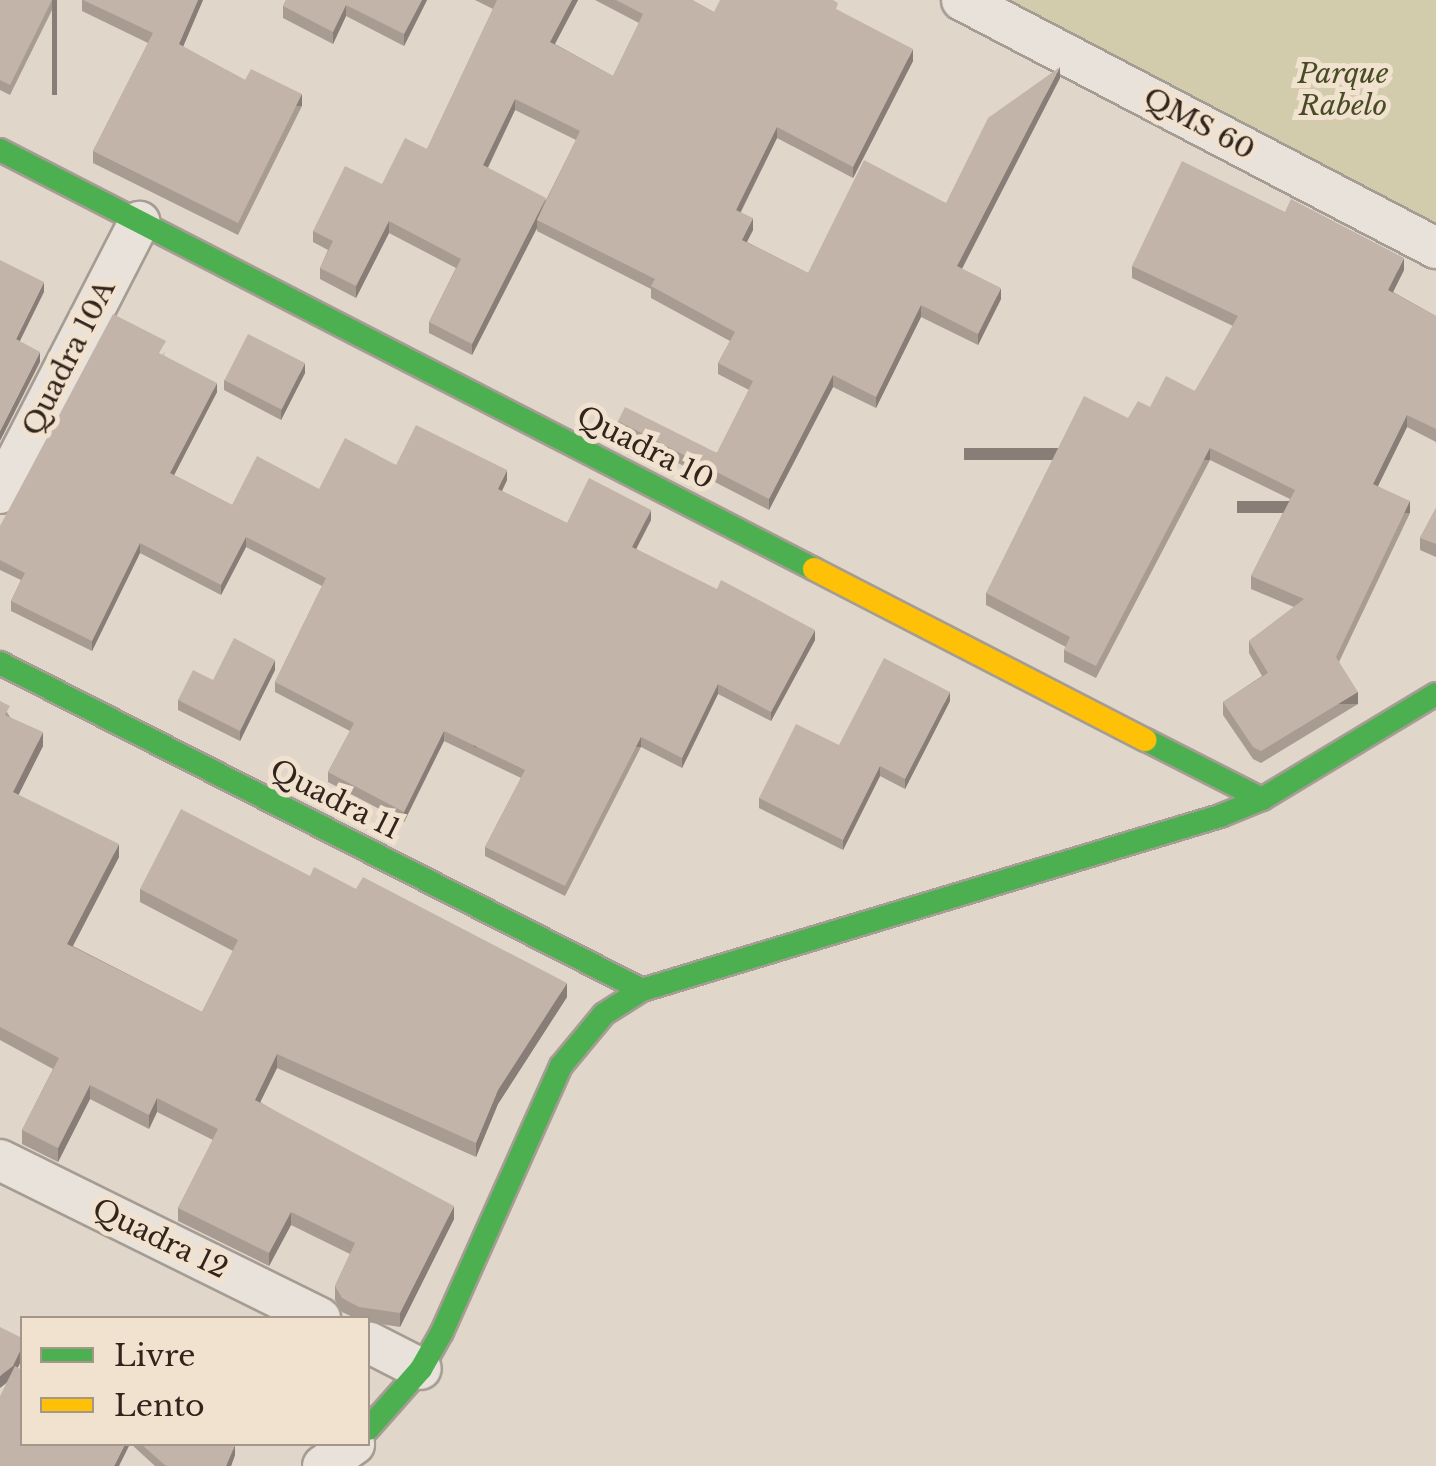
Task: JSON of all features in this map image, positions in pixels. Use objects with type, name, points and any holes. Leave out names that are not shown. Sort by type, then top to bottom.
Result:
[{"type":"street","name":"QMS 60","points":[[962,0],[1436,248]]},
{"type":"street","name":"Quadra 10","points":[[0,150],[1262,799]]},
{"type":"street","name":"Quadra 10A","points":[[0,493],[138,222]]},
{"type":"street","name":"Quadra 11","points":[[0,663],[642,990]]},
{"type":"street","points":[[370,1427],[421,1368],[442,1332],[561,1066],[604,1014],[642,990],[1220,816],[1262,799],[1436,694]]},
{"type":"street","name":"Quadra 12","points":[[0,1160],[316,1316]]},
{"type":"street","points":[[370,1343],[421,1368]]},
{"type":"street","points":[[324,1466],[351,1446]]},
{"type":"green space","name":"Parque Rabelo","points":[[974,0],[1436,0],[1436,239]]},
{"type":"building","points":[[0,0],[52,0],[10,85],[0,80]]},
{"type":"building","points":[[83,0],[198,0],[179,44],[245,80],[251,69],[302,94],[238,223],[93,151],[153,33]]},
{"type":"building","points":[[286,0],[422,0],[404,34],[346,5],[333,32],[283,6]]},
{"type":"building","points":[[497,0],[572,0],[550,42],[613,76],[643,14],[616,0],[692,0],[714,12],[720,0],[833,0],[838,3],[836,9],[913,49],[853,167],[777,127],[736,210],[753,218],[742,240],[808,273],[864,160],[946,203],[988,118],[1060,67],[957,266],[1001,288],[978,334],[921,305],[876,397],[833,375],[769,499],[618,421],[625,407],[717,453],[753,381],[718,363],[735,332],[651,286],[655,279],[537,220],[580,131],[515,99],[483,165],[546,198],[472,344],[429,322],[461,259],[389,221],[356,286],[320,268],[333,241],[313,231],[345,166],[382,184],[405,138],[427,149]]},
{"type":"building","points":[[1182,161],[1285,212],[1291,199],[1404,258],[1388,290],[1436,316],[1436,429],[1407,415],[1373,484],[1410,501],[1336,657],[1358,692],[1261,751],[1253,747],[1223,702],[1268,673],[1249,641],[1304,599],[1251,576],[1295,490],[1210,448],[1096,666],[1064,650],[1070,637],[986,593],[1084,396],[1128,418],[1138,401],[1150,407],[1166,376],[1195,391],[1238,316],[1132,266]]},
{"type":"building","points":[[0,260],[44,282],[16,339],[40,352],[0,431]]},
{"type":"building","points":[[113,314],[166,341],[159,353],[217,383],[170,473],[232,505],[257,456],[319,489],[345,438],[396,465],[416,425],[507,470],[498,489],[567,523],[589,478],[651,510],[632,547],[717,589],[721,580],[815,630],[771,712],[718,684],[682,758],[641,737],[565,886],[485,847],[525,770],[444,731],[404,812],[328,772],[354,723],[275,682],[326,578],[246,537],[221,585],[140,543],[92,641],[11,601],[25,573],[0,560],[0,526]]},
{"type":"building","points":[[248,334],[305,363],[281,409],[224,380]]},
{"type":"building","points":[[1436,508],[1436,544],[1420,538]]},
{"type":"building","points":[[234,638],[275,660],[240,731],[178,700],[193,670],[213,680]]},
{"type":"building","points":[[884,658],[950,692],[905,779],[880,766],[843,840],[759,798],[796,724],[839,745]]},
{"type":"building","points":[[0,701],[10,706],[5,715],[43,732],[13,792],[119,844],[67,944],[202,1012],[238,940],[140,889],[181,809],[310,876],[314,867],[356,889],[363,877],[567,983],[498,1090],[476,1143],[277,1054],[255,1100],[454,1206],[400,1313],[359,1307],[342,1298],[335,1286],[355,1243],[291,1212],[269,1253],[178,1208],[218,1129],[157,1098],[149,1115],[90,1085],[58,1148],[22,1130],[59,1058],[0,1027]]},
{"type":"building","points":[[0,1327],[20,1337],[20,1351],[13,1366],[0,1376]]},
{"type":"building","points":[[15,1366],[20,1369],[20,1446],[124,1446],[114,1466],[0,1466],[0,1396]]},
{"type":"building","points":[[143,1446],[235,1446],[226,1466],[166,1466]]},
{"type":"traffic: fast","points":[[0,150],[814,569]]},
{"type":"traffic: fast","points":[[0,663],[642,990]]},
{"type":"traffic: fast","points":[[370,1427],[421,1369],[442,1332],[561,1066],[604,1014],[642,990],[1220,816],[1262,799],[1436,694]]},
{"type":"traffic: fast","points":[[1146,740],[1262,799]]},
{"type":"traffic: slow","points":[[814,569],[1146,740]]}]
